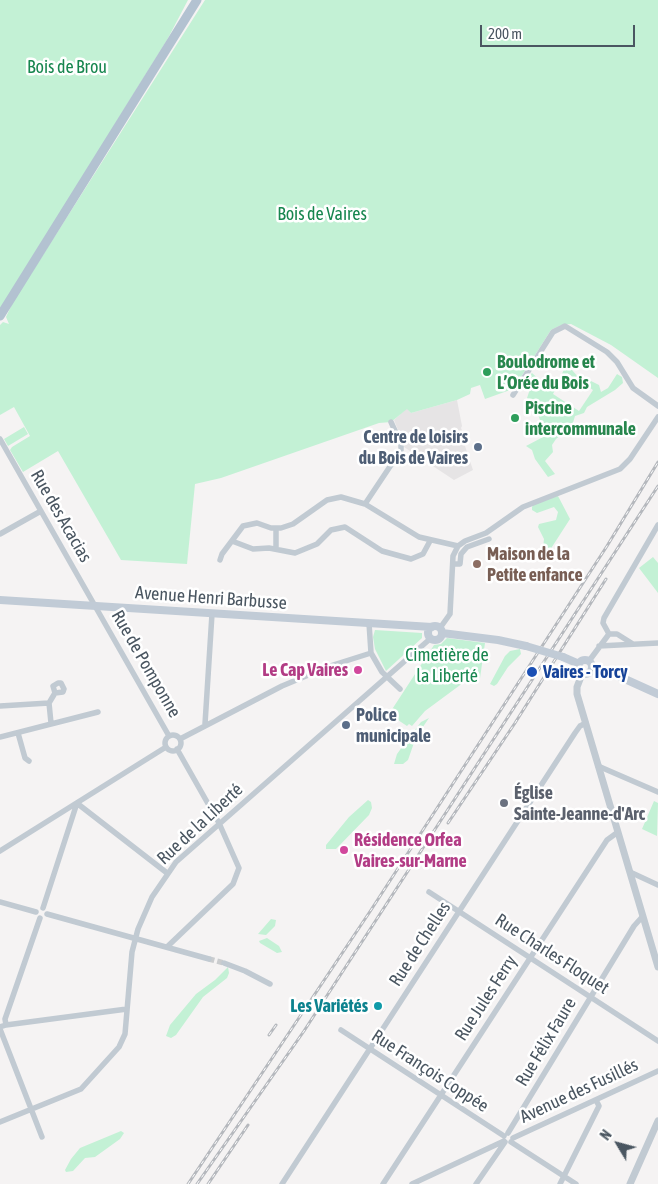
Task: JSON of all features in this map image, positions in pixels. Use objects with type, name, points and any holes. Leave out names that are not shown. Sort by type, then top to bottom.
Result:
[{"type":"main road","points":[[0,316],[197,0]]},
{"type":"main road","name":"Avenue Henri Barbusse","points":[[0,600],[420,626],[435,632],[498,640],[526,646],[564,657],[579,664]]},
{"type":"main road","points":[[591,664],[590,673],[582,674],[578,669],[579,664],[583,660],[658,694]]},
{"type":"street","points":[[513,395],[553,332],[565,326],[607,352],[617,362],[633,388],[658,406]]},
{"type":"street","points":[[456,564],[453,556],[458,546],[465,541],[486,533],[524,507],[624,466],[658,417]]},
{"type":"street","points":[[365,504],[400,450],[401,444],[391,422]]},
{"type":"street","name":"Rue des Acacias","points":[[0,439],[96,607]]},
{"type":"street","points":[[220,560],[222,554],[239,530],[248,524],[257,523],[276,528],[293,524],[321,503],[334,497],[350,498],[365,504],[410,532],[430,541],[458,546]]},
{"type":"street","points":[[0,534],[41,511]]},
{"type":"street","points":[[608,634],[603,623],[604,618],[658,525]]},
{"type":"street","points":[[232,542],[253,550],[276,548],[290,552],[305,550],[317,544],[331,530],[345,527],[382,551],[406,559],[415,559],[423,554],[430,541]]},
{"type":"street","points":[[276,528],[276,548]]},
{"type":"street","points":[[435,632],[450,614],[456,564],[461,554],[467,547],[490,539]]},
{"type":"street","name":"Rue de Pomponne","points":[[96,607],[169,736]]},
{"type":"street","points":[[205,724],[212,614]]},
{"type":"street","points":[[369,624],[371,653],[386,677],[400,689]]},
{"type":"street","name":"Rue de la Liberté","points":[[0,1122],[75,1093],[89,1082],[122,1043],[136,937],[148,905],[167,873],[183,855],[435,632]]},
{"type":"street","points":[[608,634],[620,636],[633,644]]},
{"type":"street","points":[[591,664],[599,646],[608,634]]},
{"type":"street","points":[[599,646],[658,643]]},
{"type":"street","points":[[180,738],[295,680],[371,653]]},
{"type":"street","points":[[582,674],[576,690],[658,967]]},
{"type":"street","points":[[51,723],[49,702],[55,694]]},
{"type":"street","points":[[0,706],[49,702]]},
{"type":"street","points":[[0,737],[98,712]]},
{"type":"street","name":"Rue de Chelles","points":[[282,1184],[575,733],[580,726],[586,723]]},
{"type":"street","points":[[18,733],[25,758],[29,761]]},
{"type":"street","points":[[166,747],[166,740],[169,736],[175,735],[180,738]]},
{"type":"street","points":[[166,747],[172,750],[177,749],[181,744],[180,738]]},
{"type":"street","points":[[0,851],[78,804],[166,747]]},
{"type":"street","points":[[168,946],[233,884],[238,875],[238,862],[219,823],[177,749]]},
{"type":"street","points":[[598,766],[658,792]]},
{"type":"street","points":[[78,804],[167,873]]},
{"type":"street","points":[[46,914],[43,908],[78,804]]},
{"type":"street","name":"Rue Jules Ferry","points":[[383,1184],[607,840],[618,832]]},
{"type":"street","points":[[630,872],[658,885]]},
{"type":"street","name":"Rue Charles Floquet","points":[[429,892],[658,1041]]},
{"type":"street","points":[[0,902],[36,912],[40,918]]},
{"type":"street","points":[[36,912],[39,908],[43,908]]},
{"type":"street","points":[[42,1137],[2,1027],[40,918],[46,914],[136,937],[209,959]]},
{"type":"street","name":"Rue Félix Faure","points":[[476,1184],[507,1139],[590,998],[634,926],[643,916]]},
{"type":"street","points":[[224,963],[270,984]]},
{"type":"street","points":[[2,1027],[127,1008]]},
{"type":"street","name":"Rue François Coppée","points":[[341,1030],[576,1184]]},
{"type":"street","name":"Avenue des Fusillés","points":[[412,1184],[658,1071]]},
{"type":"street","points":[[560,1184],[599,1106],[596,1100]]},
{"type":"street","points":[[630,1184],[658,1120]]},
{"type":"shaded area","points":[[457,400],[461,428],[464,435],[462,437],[473,470],[454,480],[404,447],[400,430],[398,430],[394,420],[407,408],[411,413]]},
{"type":"green space","name":"Bois de Brou","points":[[0,0],[188,0],[167,40],[0,310]]},
{"type":"green space","name":"Bois de Vaires","points":[[205,0],[658,0],[658,378],[611,345],[571,324],[561,325],[551,330],[514,388],[510,390],[485,399],[480,385],[471,388],[470,394],[457,400],[411,413],[407,409],[391,422],[379,423],[221,478],[195,484],[187,564],[121,560],[58,451],[23,472],[10,450],[30,436],[14,407],[0,415],[0,325],[3,322],[9,324],[6,317],[13,302]]},
{"type":"green space","points":[[567,362],[571,362],[572,370],[579,378],[599,385],[601,392],[608,388],[617,374],[622,377],[623,383],[587,407],[584,413],[575,416],[572,426],[556,439],[552,445],[553,452],[545,461],[555,474],[548,477],[535,459],[532,450],[526,446],[545,436],[550,430],[541,423],[537,411],[527,398],[531,386],[524,381],[532,373],[546,386],[555,385],[556,388],[553,394],[579,411],[593,390],[567,373],[561,382],[559,381]]},
{"type":"green space","points":[[24,427],[28,434],[8,446],[4,439]]},
{"type":"green space","points":[[558,496],[570,519],[550,550],[542,558],[544,539],[538,527],[539,524],[556,520],[558,512],[554,507],[537,513],[532,510],[532,507],[535,501]]},
{"type":"green space","points":[[653,557],[658,563],[658,593],[639,568]]},
{"type":"green space","points":[[375,630],[422,633],[422,638],[386,671],[375,649],[373,637]]},
{"type":"green space","name":"Cimetière de la Liberté","points":[[447,638],[485,643],[480,678],[471,677],[425,711],[412,726],[409,724],[407,726],[389,714],[434,645],[441,644]]},
{"type":"green space","points":[[520,649],[521,654],[508,667],[497,684],[494,686],[490,684],[505,656],[510,651]]},
{"type":"green space","points":[[429,718],[416,737],[408,760],[403,764],[394,764],[397,754],[405,743],[421,722]]},
{"type":"green space","points":[[368,800],[371,802],[372,808],[369,815],[336,849],[326,849],[326,845],[349,817]]},
{"type":"green space","points":[[654,801],[658,803],[657,836],[642,829]]},
{"type":"green space","points":[[271,919],[276,920],[275,926],[266,935],[258,934]]},
{"type":"green space","points":[[267,938],[279,946],[282,952],[277,953],[260,943],[259,941]]},
{"type":"green space","points":[[228,967],[229,973],[227,978],[203,997],[176,1035],[171,1038],[166,1036],[170,1025],[196,994],[215,980]]},
{"type":"green space","points":[[121,1131],[124,1133],[120,1139],[95,1157],[85,1158],[73,1171],[66,1172],[65,1170],[71,1159],[80,1148]]},
{"type":"tunnel","points":[[209,959],[224,963]]},
{"type":"railway","points":[[188,1184],[371,910],[607,546],[658,462]]},
{"type":"railway","points":[[197,1184],[304,1031],[658,486]]},
{"type":"railway","points":[[448,823],[515,723],[606,579]]},
{"type":"railway","points":[[269,1035],[276,1025]]},
{"type":"railway","points":[[208,1184],[248,1125]]},
{"type":"place","name":"Boulodrome et L’Orée du Bois","points":[[487,372]]},
{"type":"place","name":"Piscine intercommunale","points":[[515,418]]},
{"type":"place","name":"Centre de loisirs du Bois de Vaires","points":[[478,447]]},
{"type":"place","name":"Maison de la Petite enfance","points":[[477,564]]},
{"type":"place","name":"Le Cap Vaires","points":[[358,670]]},
{"type":"place","name":"Vaires - Torcy","points":[[532,672]]},
{"type":"place","name":"Police municipale","points":[[346,725]]},
{"type":"place","name":"Église Sainte-Jeanne-d'Arc","points":[[504,803]]},
{"type":"place","name":"Résidence Orfea Vaires-sur-Marne","points":[[344,850]]},
{"type":"place","name":"Les Variétés","points":[[378,1006]]}]
